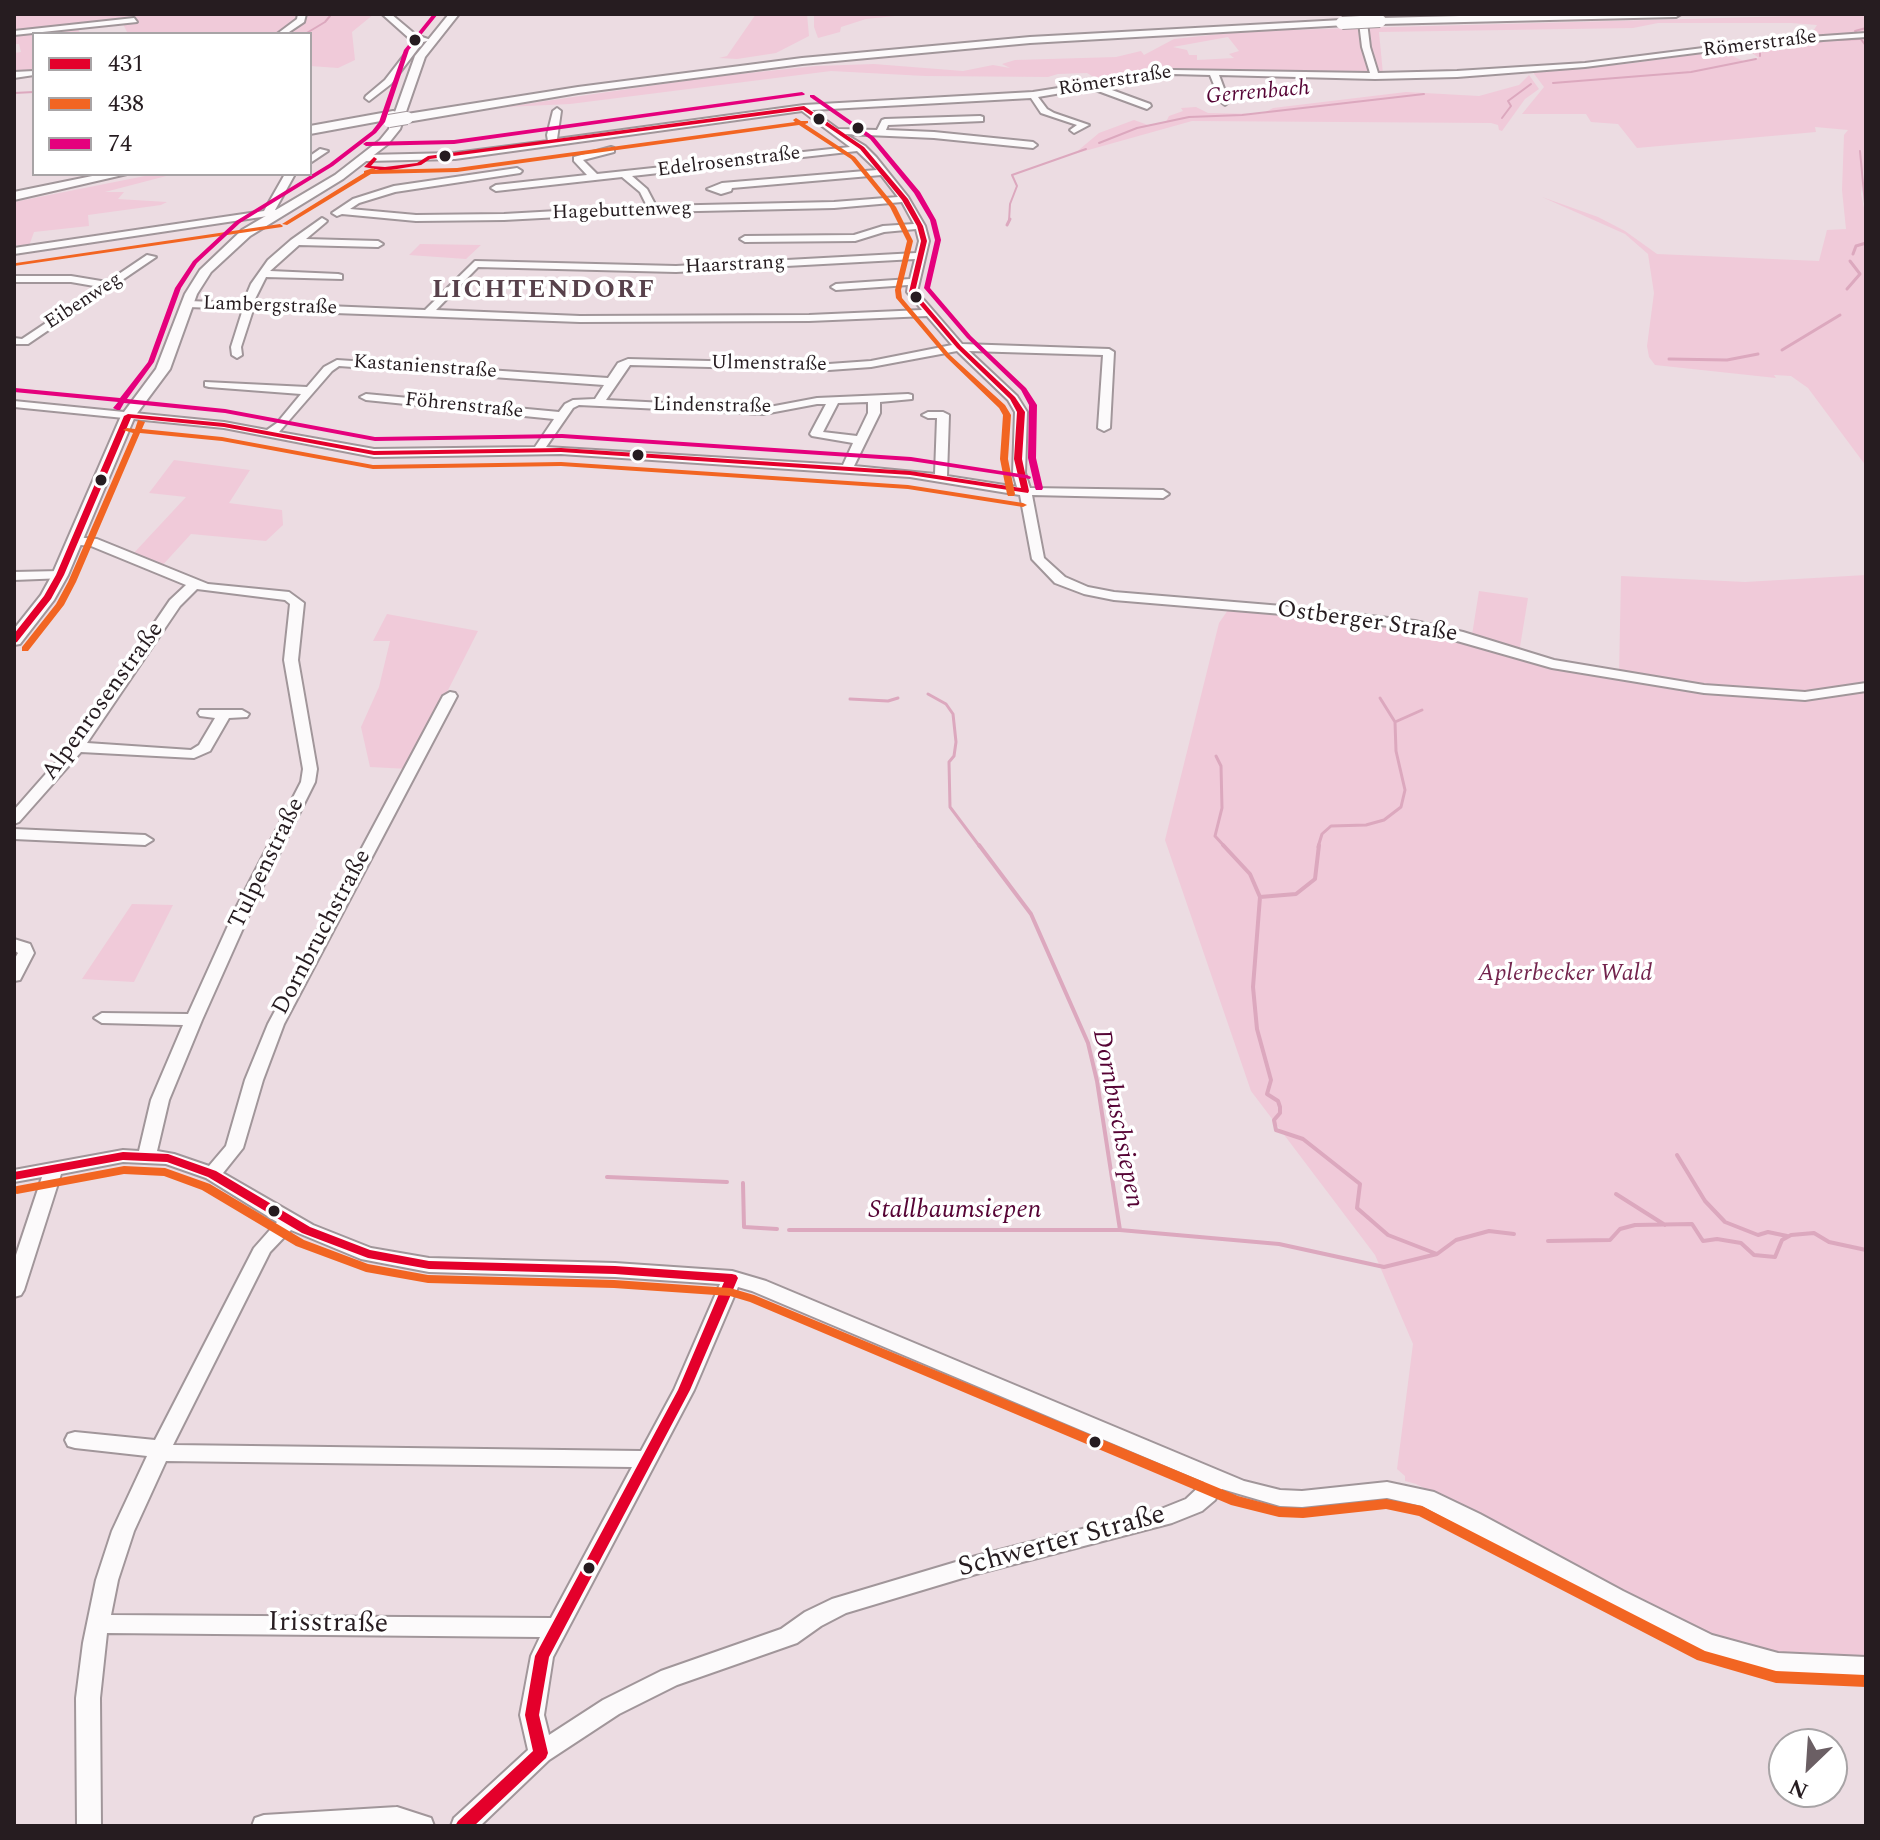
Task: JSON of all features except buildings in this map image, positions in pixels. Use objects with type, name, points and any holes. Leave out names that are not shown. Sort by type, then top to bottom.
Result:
[{"type":"highway","points":[[1380,19],[1460,14]]},
{"type":"highway","points":[[719,65],[995,38],[1343,20],[1676,14]]},
{"type":"highway","points":[[1133,23],[1262,24]]},
{"type":"highway","points":[[1180,35],[1262,24]]},
{"type":"highway","points":[[408,115],[759,66],[999,42],[1262,24]]},
{"type":"highway","points":[[312,136],[392,122],[408,115],[780,55]]},
{"type":"highway","points":[[759,66],[862,61]]},
{"type":"highway","points":[[312,130],[392,122]]},
{"type":"highway","points":[[14,189],[77,176]]},
{"type":"highway","points":[[14,196],[111,176]]},
{"type":"main road","points":[[14,640],[48,597],[60,575],[128,416],[163,369],[188,304],[212,262],[273,212],[366,158],[392,122],[425,40],[454,14]]},
{"type":"street","points":[[284,32],[301,20],[302,14]]},
{"type":"street","points":[[369,98],[388,82],[425,40],[386,14]]},
{"type":"street","points":[[1362,14],[1366,47],[1375,76]]},
{"type":"street","points":[[14,33],[134,20]]},
{"type":"street","name":"Römerstraße","points":[[366,158],[445,157],[804,108],[1033,95],[1151,74],[1213,71],[1375,76],[1585,65],[1777,41],[1866,35]]},
{"type":"street","points":[[1213,71],[1225,102]]},
{"type":"street","points":[[1089,85],[1147,106]]},
{"type":"street","points":[[1033,95],[1044,111],[1051,115],[1089,123],[1074,130]]},
{"type":"street","points":[[804,108],[862,148],[905,199],[920,226],[924,241],[912,282],[913,296],[959,347],[1009,394],[1021,412],[1018,459],[1025,491]]},
{"type":"street","points":[[553,142],[551,135],[557,111]]},
{"type":"street","points":[[881,132],[885,122],[980,119]]},
{"type":"street","points":[[838,130],[1033,145]]},
{"type":"street","points":[[512,186],[524,146]]},
{"type":"street","name":"Edelrosenstraße","points":[[496,188],[862,148]]},
{"type":"street","points":[[596,179],[577,159],[611,150]]},
{"type":"street","points":[[312,159],[323,151]]},
{"type":"street","name":"Hagebuttenweg","points":[[517,171],[394,189],[356,201],[336,213],[457,218],[653,209],[818,206],[905,199]]},
{"type":"street","points":[[725,186],[884,172]]},
{"type":"street","points":[[14,251],[273,212],[289,176]]},
{"type":"street","points":[[626,176],[644,191],[653,209]]},
{"type":"street","points":[[237,355],[236,347],[248,307],[263,274],[294,242],[322,221]]},
{"type":"street","points":[[745,239],[855,238],[883,229],[920,226]]},
{"type":"street","points":[[294,242],[378,244]]},
{"type":"street","name":"Haarstrang","points":[[427,314],[475,264],[700,268],[920,256]]},
{"type":"street","name":"Eibenweg","points":[[14,341],[24,342],[151,257]]},
{"type":"street","points":[[263,274],[338,277]]},
{"type":"street","points":[[14,279],[57,279],[109,285]]},
{"type":"street","points":[[836,287],[912,282]]},
{"type":"street","name":"Lambergstraße","points":[[188,304],[625,319],[809,318],[927,313]]},
{"type":"street","points":[[959,347],[1109,352],[1104,428]]},
{"type":"street","name":"Ulmenstraße","points":[[598,403],[622,365],[628,362],[852,366],[959,347]]},
{"type":"street","name":"Kastanienstraße","points":[[268,434],[281,425],[332,366],[344,363],[612,382]]},
{"type":"street","points":[[209,384],[310,391]]},
{"type":"street","name":"Föhrenstraße","points":[[366,397],[562,416]]},
{"type":"street","name":"Lindenstraße","points":[[562,416],[573,403],[764,411],[834,400],[908,397]]},
{"type":"street","points":[[847,468],[874,413],[874,398]]},
{"type":"street","points":[[834,400],[816,434],[860,440]]},
{"type":"street","points":[[14,404],[224,425],[374,453],[539,449],[847,468],[941,477],[1025,491],[1163,494]]},
{"type":"street","points":[[928,415],[958,416]]},
{"type":"street","points":[[941,477],[943,415]]},
{"type":"street","points":[[539,449],[562,416]]},
{"type":"street","name":"Ostberger Straße","points":[[1025,491],[1038,559],[1043,567],[1070,585],[1097,593],[1415,625],[1552,664],[1704,689],[1805,696],[1866,687]]},
{"type":"street","name":"Tulpenstraße","points":[[74,541],[93,542],[194,584],[226,592],[289,596],[297,603],[291,660],[310,769],[303,795],[244,908],[194,1020],[160,1100],[147,1155]]},
{"type":"street","points":[[14,576],[60,575]]},
{"type":"street","name":"Alpenrosenstraße","points":[[14,819],[77,747],[180,596],[194,584]]},
{"type":"street","name":"Dornbruchstraße","points":[[212,1174],[234,1148],[254,1080],[276,1024],[450,696]]},
{"type":"street","points":[[205,713],[242,714]]},
{"type":"street","points":[[77,747],[194,754],[205,748],[224,714]]},
{"type":"street","points":[[14,834],[145,840]]},
{"type":"street","points":[[14,944],[24,948],[26,953],[14,976]]},
{"type":"street","points":[[102,1018],[194,1020]]},
{"type":"street","points":[[14,1176],[147,1155],[168,1158],[212,1174],[289,1221],[325,1240],[356,1250],[429,1265],[615,1270],[732,1278],[759,1286],[1217,1479],[1280,1498],[1302,1499],[1387,1490],[1426,1498],[1707,1643],[1788,1664],[1866,1667]]},
{"type":"street","points":[[14,1290],[54,1168]]},
{"type":"street","points":[[89,1826],[88,1698],[107,1580],[123,1531],[159,1451],[263,1248],[289,1221]]},
{"type":"street","points":[[541,1753],[532,1723],[533,1700],[542,1656],[697,1363],[732,1278]]},
{"type":"street","points":[[75,1440],[159,1451],[648,1459]]},
{"type":"street","name":"Schwerter Straße","points":[[463,1826],[541,1753],[622,1701],[669,1678],[789,1636],[813,1619],[840,1606],[991,1561],[1164,1517],[1194,1505],[1208,1494],[1217,1479]]},
{"type":"street","name":"Irisstraße","points":[[98,1624],[558,1628]]},
{"type":"street","points":[[264,1826],[397,1818],[422,1826]]},
{"type":"green space","points":[[14,14],[301,14],[300,20],[282,32],[127,32],[122,22],[136,19],[14,33]]},
{"type":"green space","points":[[303,14],[374,14],[352,32],[355,60],[338,68],[312,66],[312,32],[285,32]]},
{"type":"green space","points":[[756,14],[807,14],[809,36],[776,53],[737,59],[719,58],[727,56]]},
{"type":"green space","points":[[814,14],[914,14],[866,19],[841,27],[840,32],[818,38]]},
{"type":"green space","points":[[1866,14],[1866,34],[1810,36],[1817,25],[1791,23],[1658,23],[1633,28],[1379,32],[1383,74],[1205,69],[1148,73],[1100,81],[1087,73],[1048,77],[925,76],[831,71],[570,104],[505,107],[711,77],[816,66],[874,64],[963,71],[993,65],[1010,68],[1002,64],[1015,60],[1116,57],[1141,51],[1144,55],[1174,39],[1248,31]],"holes":[[[1228,37],[1239,51],[1229,54],[1234,58],[1197,60],[1197,55],[1189,55],[1187,50],[1173,47]]]},
{"type":"green space","points":[[78,27],[79,32],[32,32]]},
{"type":"green space","points":[[32,32],[32,72],[14,75],[14,53],[21,52],[19,44],[14,44],[14,34]]},
{"type":"green space","points":[[1866,36],[1866,149],[1861,194],[1866,217],[1866,466],[1808,388],[1791,376],[1774,375],[1776,378],[1655,365],[1649,357],[1647,346],[1654,293],[1648,254],[1625,234],[1542,197],[1598,217],[1625,231],[1657,254],[1819,261],[1827,230],[1846,229],[1842,190],[1844,135],[1848,130],[1815,127],[1816,132],[1637,148],[1618,124],[1591,122],[1586,114],[1522,114],[1544,87],[1532,71],[1626,64],[1720,51],[1744,61],[1759,58],[1752,53],[1728,50]]},
{"type":"green space","points":[[1529,75],[1539,89],[1525,99],[1502,131],[1498,125],[1491,123],[1192,121],[1074,154],[1099,133],[1134,120],[1148,125],[1166,122],[1169,116],[1183,111],[1181,108],[1196,107],[1208,113],[1262,114],[1273,108],[1406,92],[1479,96],[1519,85]]},
{"type":"green space","points":[[145,176],[166,176],[105,192],[124,192],[118,199],[167,202],[88,215],[89,226],[34,232],[29,246],[14,245],[14,202]]},
{"type":"green space","points":[[420,244],[481,245],[466,259],[409,255]]},
{"type":"green space","points":[[174,460],[250,470],[229,503],[282,510],[283,525],[266,541],[191,534],[160,568],[132,555],[186,497],[149,493]]},
{"type":"green space","points":[[1866,575],[1866,686],[1827,693],[1735,692],[1619,674],[1621,576],[1745,582]]},
{"type":"green space","points":[[1479,591],[1528,598],[1519,653],[1472,635]]},
{"type":"green space","name":"Aplerbecker Wald","points":[[1228,610],[1415,626],[1532,661],[1757,695],[1866,688],[1866,1655],[1778,1659],[1694,1631],[1416,1484],[1405,1481],[1405,1476],[1397,1469],[1413,1344],[1375,1255],[1251,1091],[1165,840],[1219,623]]},
{"type":"green space","points":[[387,614],[478,631],[408,769],[370,767],[361,727],[379,687],[390,641],[373,641]]},
{"type":"green space","points":[[132,904],[173,905],[134,982],[82,979]]},
{"type":"waterway","points":[[308,32],[325,22],[330,16],[328,14]]},
{"type":"waterway","points":[[1866,28],[1855,31],[1866,46]]},
{"type":"waterway","name":"Gerrenbach","points":[[1834,40],[1860,39]]},
{"type":"waterway","name":"Gerrenbach","points":[[1760,56],[1760,50],[1823,41]]},
{"type":"waterway","name":"Gerrenbach","points":[[1553,83],[1691,72],[1756,59]]},
{"type":"waterway","points":[[1502,118],[1511,106],[1508,101],[1531,84]]},
{"type":"waterway","points":[[14,93],[32,92]]},
{"type":"waterway","name":"Gerrenbach","points":[[1099,143],[1137,128],[1189,117],[1242,115],[1424,94]]},
{"type":"waterway","name":"Gerrenbach","points":[[1009,221],[1010,204],[1017,186],[1012,175],[1086,149]]},
{"type":"waterway","points":[[1860,151],[1866,215]]},
{"type":"waterway","name":"Gerrenbach","points":[[1007,225],[1009,221]]},
{"type":"waterway","points":[[1853,254],[1856,246],[1866,243]]},
{"type":"waterway","points":[[1847,289],[1860,274],[1850,261]]},
{"type":"waterway","points":[[1782,350],[1840,315]]},
{"type":"waterway","points":[[1669,359],[1727,360],[1758,354]]},
{"type":"waterway","name":"Dornbuschsiepen","points":[[928,694],[946,704],[953,714],[956,742],[954,756],[949,762],[950,807],[980,847]]},
{"type":"waterway","points":[[850,699],[888,701],[898,698]]},
{"type":"waterway","points":[[1380,698],[1395,722]]},
{"type":"waterway","points":[[1395,722],[1422,710]]},
{"type":"waterway","points":[[1318,847],[1322,834],[1331,826],[1366,825],[1384,820],[1401,807],[1405,790],[1396,751],[1395,722]]},
{"type":"waterway","points":[[1216,756],[1221,766],[1222,808],[1215,836],[1225,847]]},
{"type":"waterway","name":"Dornbuschsiepen","points":[[979,845],[1031,914],[1088,1043],[1097,1081],[1120,1230],[1279,1244],[1384,1267],[1437,1254]]},
{"type":"waterway","points":[[1223,845],[1250,874],[1260,897]]},
{"type":"waterway","points":[[1260,897],[1296,894],[1315,879],[1319,845]]},
{"type":"waterway","points":[[1260,897],[1253,987],[1257,1029],[1271,1080],[1267,1094],[1278,1101],[1280,1107],[1280,1113],[1274,1120],[1276,1130],[1303,1139],[1360,1184],[1357,1208],[1388,1235],[1437,1254]]},
{"type":"waterway","points":[[1677,1155],[1705,1201],[1725,1222],[1758,1235],[1768,1232],[1787,1236]]},
{"type":"waterway","points":[[607,1177],[727,1182]]},
{"type":"waterway","points":[[743,1183],[744,1227],[777,1229]]},
{"type":"waterway","points":[[1616,1194],[1664,1224]]},
{"type":"waterway","points":[[1548,1241],[1610,1240],[1620,1229],[1635,1225],[1664,1224]]},
{"type":"waterway","points":[[1664,1224],[1692,1224],[1703,1241],[1717,1239],[1741,1243],[1754,1255],[1775,1257],[1782,1240],[1791,1235],[1814,1233],[1829,1242],[1866,1250]]},
{"type":"waterway","name":"Stallbaumsiepen","points":[[789,1230],[1119,1230]]},
{"type":"waterway","points":[[1437,1254],[1456,1240],[1489,1231],[1514,1234]]},
{"type":"transit line","name":"74","points":[[117,408],[151,362],[178,288],[195,262],[238,222],[331,165],[374,132],[382,122],[407,50],[436,14]]},
{"type":"transit line","name":"74","points":[[366,144],[454,142],[802,94]]},
{"type":"transit line","name":"74","points":[[812,96],[872,138],[917,192],[933,220],[938,240],[927,288],[969,337],[1024,389],[1033,405],[1032,458],[1039,488]]},
{"type":"transit line","name":"431","points":[[804,108],[862,148],[905,199],[920,226],[924,241],[912,292],[959,347],[1013,398],[1021,412],[1018,459],[1025,491]]},
{"type":"transit line","name":"431","points":[[374,159],[367,167],[385,169],[419,164],[428,158],[804,108]]},
{"type":"transit line","name":"438","points":[[796,120],[853,158],[893,207],[910,241],[898,290],[899,298],[948,356],[1007,415],[1004,459],[1011,494]]},
{"type":"transit line","name":"438","points":[[366,172],[457,170],[806,122]]},
{"type":"transit line","name":"438","points":[[285,224],[373,170]]},
{"type":"transit line","name":"438","points":[[16,265],[280,226]]},
{"type":"transit line","name":"74","points":[[15,390],[225,411],[375,439],[562,436],[911,459],[1027,477]]},
{"type":"transit line","name":"431","points":[[128,416],[224,425],[374,453],[561,450],[910,473],[1025,491]]},
{"type":"transit line","name":"431","points":[[14,640],[48,597],[60,575],[128,416]]},
{"type":"transit line","name":"438","points":[[25,649],[60,605],[72,582],[141,422]]},
{"type":"transit line","name":"438","points":[[127,430],[222,439],[373,467],[561,464],[908,487],[1023,505]]},
{"type":"transit line","name":"431","points":[[14,1176],[123,1156],[168,1158],[212,1174],[306,1230],[368,1254],[429,1265],[615,1270],[732,1278]]},
{"type":"transit line","name":"438","points":[[17,1190],[124,1170],[165,1172],[206,1187],[300,1243],[366,1268],[428,1279],[614,1284],[730,1292],[754,1299],[1236,1501],[1279,1512],[1303,1513],[1386,1504],[1422,1511],[1702,1656],[1776,1677],[1865,1681]]},
{"type":"transit line","name":"431","points":[[541,1753],[532,1715],[542,1656],[684,1390],[732,1278]]},
{"type":"transit line","name":"431","points":[[463,1826],[541,1753]]},
{"type":"district","name":"LICHTENDORF","points":[[544,292]]}]
